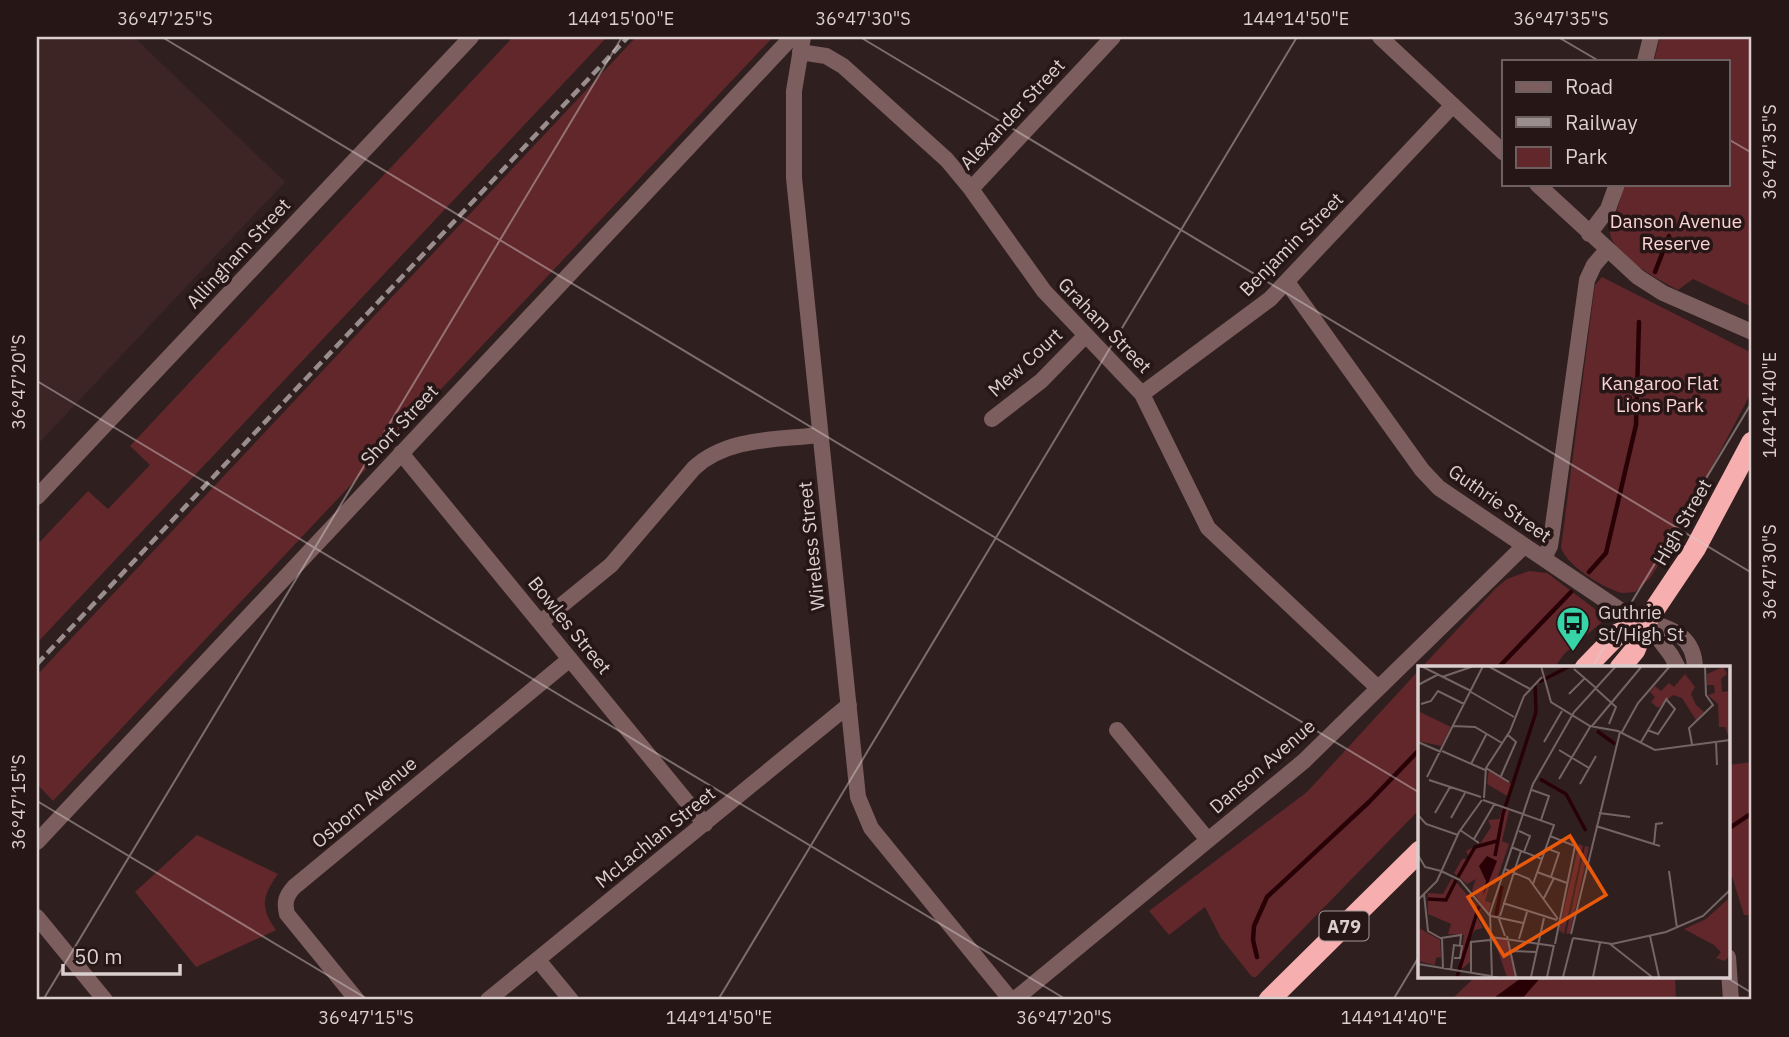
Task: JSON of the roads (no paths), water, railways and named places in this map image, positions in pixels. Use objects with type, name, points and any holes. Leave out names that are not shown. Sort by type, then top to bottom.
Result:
[{"type":"highway","name":"High Street","points":[[1622,666],[1635,650],[1646,622],[1682,571],[1752,442]]},
{"type":"highway","name":"High Street","points":[[1587,666],[1618,634],[1646,622]]},
{"type":"highway","name":"A79","points":[[1269,1000],[1418,853]]},
{"type":"street","name":"Allingham Street","points":[[37,497],[471,37]]},
{"type":"street","name":"Alexander Street","points":[[971,189],[1113,37]]},
{"type":"street","points":[[1380,37],[1502,151]]},
{"type":"street","points":[[1644,60],[1651,37]]},
{"type":"street","name":"Graham Street","points":[[798,42],[843,65],[947,160],[1044,291],[1142,394],[1209,528],[1378,688]]},
{"type":"street","name":"Wireless Street","points":[[798,42],[794,91],[794,178],[858,797],[871,828],[1012,1000]]},
{"type":"street","name":"Short Street","points":[[37,842],[401,453],[798,42]]},
{"type":"street","name":"Benjamin Street","points":[[1142,394],[1256,310],[1287,282],[1453,105]]},
{"type":"street","points":[[1538,186],[1638,277],[1663,293],[1752,332]]},
{"type":"street","points":[[1589,234],[1608,209],[1616,186]]},
{"type":"street","points":[[1544,558],[1550,546],[1587,280],[1594,265],[1606,250]]},
{"type":"street","name":"Guthrie Street","points":[[1287,282],[1429,479],[1452,498],[1620,610],[1646,622],[1669,628],[1684,638],[1691,646],[1695,666]]},
{"type":"street","name":"Mew Court","points":[[992,419],[1041,381],[1086,335]]},
{"type":"street","points":[[541,622],[611,565],[694,468],[710,455],[734,445],[820,435]]},
{"type":"street","name":"Bowles Street","points":[[401,453],[705,824]]},
{"type":"street","name":"Danson Avenue","points":[[1012,1000],[1304,761],[1524,546]]},
{"type":"street","points":[[1646,622],[1677,666]]},
{"type":"street","name":"Osborn Avenue","points":[[357,1000],[287,914],[285,906],[288,894],[293,887],[570,659]]},
{"type":"street","name":"McLachlan Street","points":[[488,1000],[849,705]]},
{"type":"street","points":[[1117,730],[1208,840]]},
{"type":"street","points":[[37,916],[106,1000]]},
{"type":"street","points":[[538,960],[571,1000]]},
{"type":"street","points":[[1729,978],[1731,1000]]},
{"type":"waterway","points":[[1655,272],[1669,236]]},
{"type":"waterway","points":[[1589,572],[1606,553],[1636,425],[1639,322]]},
{"type":"waterway","points":[[1500,666],[1571,592]]},
{"type":"waterway","points":[[1257,957],[1253,940],[1254,926],[1267,897],[1369,802],[1418,751]]},
{"type":"waterway","points":[[1730,828],[1752,813]]},
{"type":"railway","points":[[37,664],[628,37]]},
{"type":"place","name":"Guthrie St/High St","points":[[1573,653]]},
{"type":"park label","name":"Danson Avenue Reserve","points":[[1676,232]]},
{"type":"park label","name":"Kangaroo Flat Lions Park","points":[[1660,394]]}]
